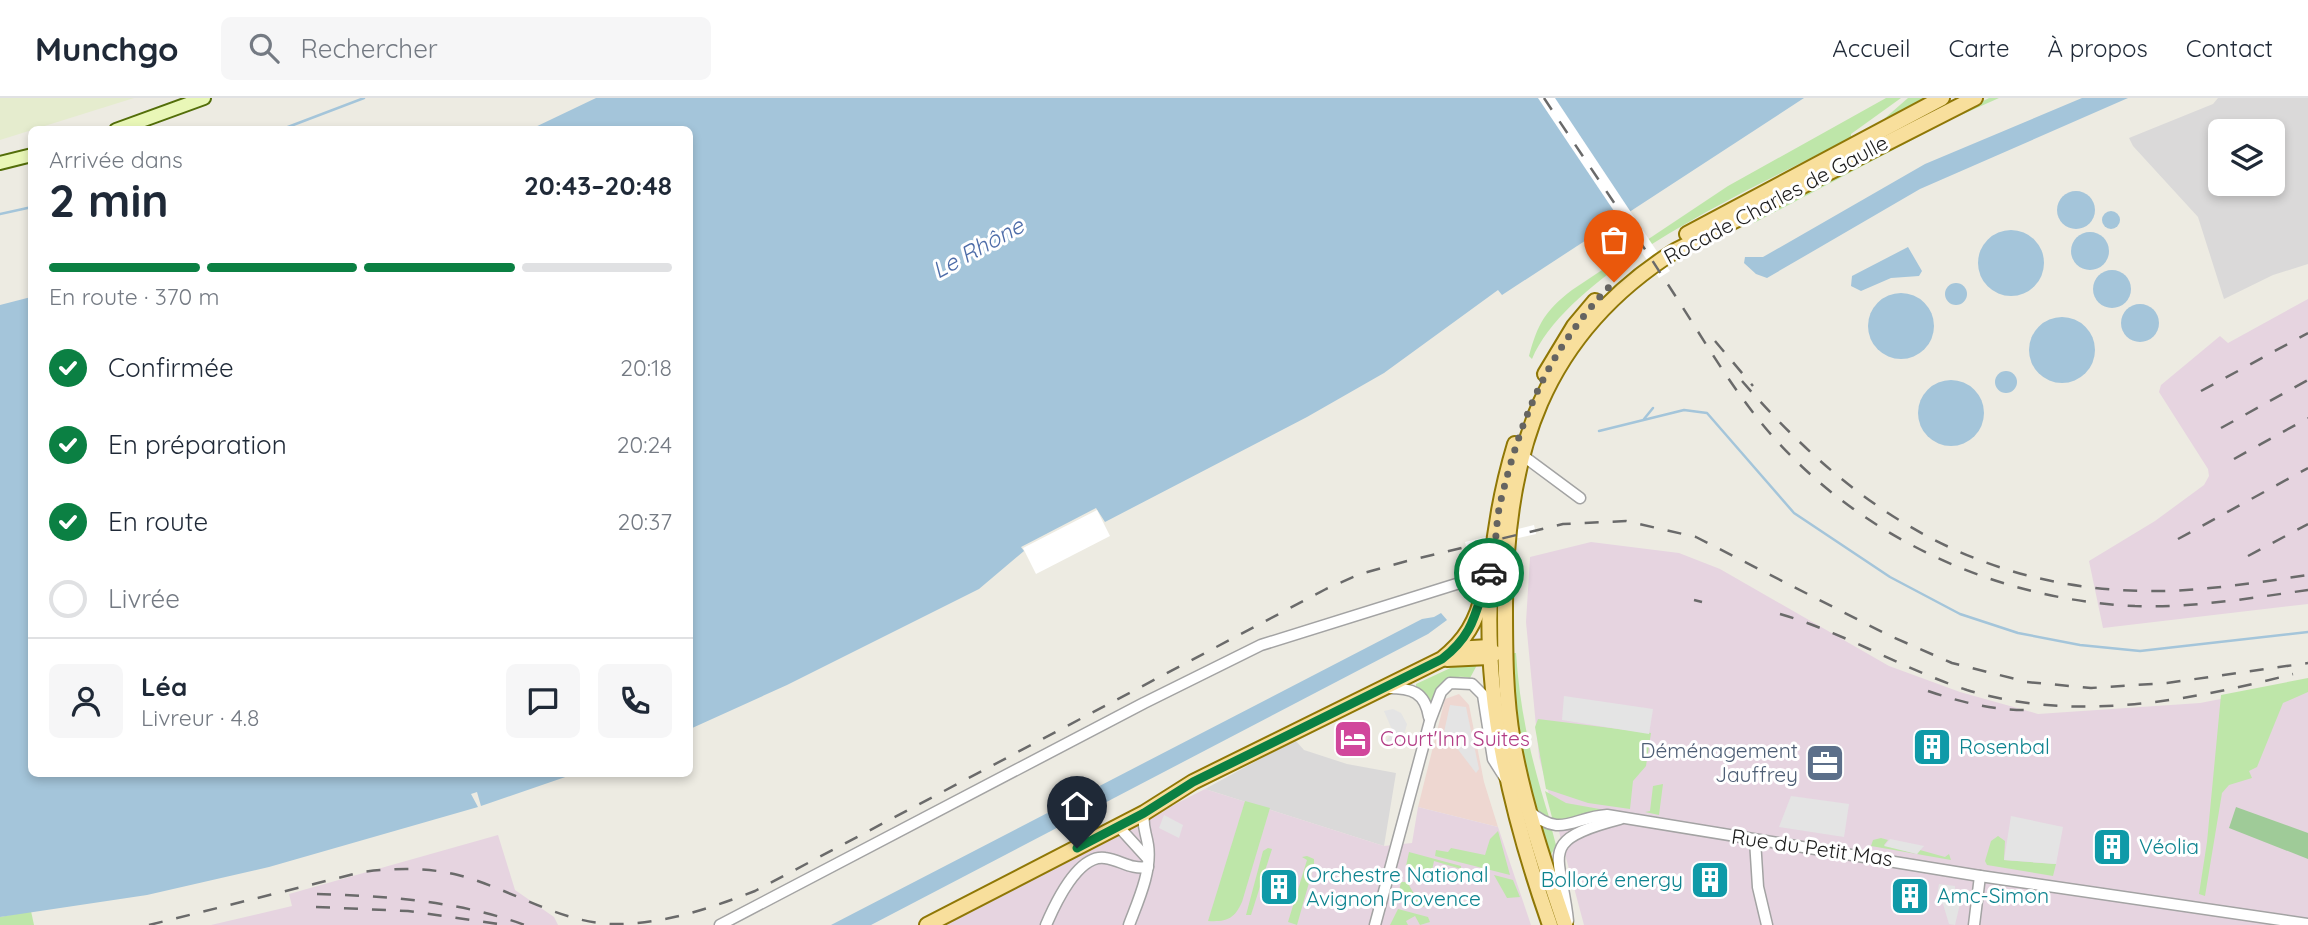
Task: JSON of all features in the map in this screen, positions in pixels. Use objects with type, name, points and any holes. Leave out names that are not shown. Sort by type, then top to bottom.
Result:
[{"type":"main road","points":[[127,126],[204,98]]},
{"type":"main road","name":"Rocade Charles de Gaulle","points":[[1550,925],[1506,779],[1497,735],[1486,572],[1501,497],[1530,404],[1557,352],[1595,302],[1632,268],[1664,246],[1942,98]]},
{"type":"main road","name":"Rocade Charles de Gaulle","points":[[1567,925],[1529,811],[1513,740],[1505,682],[1511,513],[1522,455],[1535,416],[1560,365],[1594,317],[1633,279],[1675,251],[1975,98]]},
{"type":"main road","points":[[0,163],[28,156]]},
{"type":"main road","points":[[927,925],[1144,813],[1193,782],[1442,659],[1455,649],[1472,626],[1486,572]]},
{"type":"main road","points":[[1442,659],[1491,653],[1505,637]]},
{"type":"main road","points":[[1455,649],[1491,653]]},
{"type":"main road","points":[[1491,653],[1498,665],[1502,708],[1513,740]]},
{"type":"street","points":[[1522,455],[1580,498]]},
{"type":"street","points":[[720,925],[1144,702],[1261,645],[1486,572]]},
{"type":"street","points":[[1375,925],[1430,720],[1445,687],[1458,681],[1472,684],[1483,695],[1493,758],[1506,779]]},
{"type":"street","points":[[1384,688],[1411,689],[1420,695],[1427,702],[1430,720]]},
{"type":"street","name":"Rue du Petit Mas","points":[[1529,811],[1543,822],[1558,826],[1574,825],[1592,816],[1621,819],[1980,876],[2308,924]]},
{"type":"street","points":[[1129,925],[1148,863],[1148,845],[1142,828],[1144,813]]},
{"type":"street","points":[[1567,925],[1558,874],[1560,849],[1568,838],[1587,828],[1621,819]]},
{"type":"street","points":[[1118,826],[1148,863]]},
{"type":"street","points":[[1755,840],[1758,887],[1769,922]]},
{"type":"street","points":[[1046,925],[1068,880],[1095,858],[1106,858],[1129,868],[1148,863]]},
{"type":"street","points":[[1973,923],[1980,876]]},
{"type":"shaded area","points":[[2218,98],[2308,98],[2308,264],[2273,275],[2224,299],[2198,217],[2133,146],[2129,138],[2213,104]]},
{"type":"shaded area","points":[[2308,299],[2308,604],[2103,628],[2089,561],[2155,521],[2204,485],[2209,476],[2208,469],[2159,392],[2161,385],[2220,336],[2228,343]]},
{"type":"shaded area","points":[[1591,542],[1679,553],[1720,569],[1889,666],[1960,692],[2038,714],[2200,703],[2308,682],[2308,925],[1584,925],[1539,757],[1526,622],[1530,557]]},
{"type":"shaded area","points":[[1459,694],[1469,705],[1484,782],[1498,827],[1418,807],[1445,699]]},
{"type":"shaded area","points":[[1564,696],[1653,709],[1649,734],[1562,720]]},
{"type":"shaded area","points":[[1450,705],[1466,707],[1479,769],[1476,773],[1453,743],[1442,741]]},
{"type":"shaded area","points":[[1393,709],[1401,713],[1407,724],[1401,745],[1386,748],[1384,743],[1393,732],[1384,711]]},
{"type":"shaded area","points":[[1295,740],[1304,750],[1347,764],[1396,773],[1384,846],[1205,789]]},
{"type":"shaded area","points":[[1205,789],[1384,846],[1412,843],[1418,807],[1498,827],[1531,925],[937,925]]},
{"type":"shaded area","points":[[1791,796],[1849,804],[1844,837],[1779,827]]},
{"type":"shaded area","points":[[1164,815],[1183,825],[1179,838],[1159,828]]},
{"type":"shaded area","points":[[2011,816],[2063,827],[2056,864],[2004,860]]},
{"type":"shaded area","points":[[498,835],[515,890],[554,917],[558,925],[211,925],[292,906],[289,894]]},
{"type":"shaded area","points":[[1890,839],[1924,846],[1917,854],[1884,846]]},
{"type":"shaded area","points":[[1939,884],[1955,886],[1955,889],[1963,891],[1955,925],[1949,924],[1943,904],[1936,903]]},
{"type":"green space","points":[[0,98],[134,98],[45,126],[28,126],[28,131],[0,140]]},
{"type":"green space","points":[[1886,98],[1901,98],[1851,134],[1851,138],[1722,203],[1627,261],[1586,292],[1553,325],[1532,359],[1529,356],[1544,318],[1572,290],[1728,186]]},
{"type":"green space","points":[[1908,98],[1926,98],[1884,119]]},
{"type":"green space","points":[[1989,98],[1999,98],[1952,119],[1754,223],[1753,219]]},
{"type":"green space","points":[[1510,653],[1516,653],[1528,738],[1550,820],[1539,811],[1524,771]]},
{"type":"green space","points":[[1474,662],[1477,665],[1470,678],[1456,677],[1445,682],[1433,704],[1416,688],[1416,684],[1459,664]]},
{"type":"green space","points":[[2308,678],[2308,692],[2283,703],[2257,767],[2249,771],[2252,778],[2229,785],[2222,793],[2205,896],[2199,894],[2207,842],[2221,695]]},
{"type":"green space","points":[[1538,719],[1651,733],[1646,766],[1633,781],[1630,809],[1588,803],[1546,789],[1535,727]]},
{"type":"green space","points":[[1663,784],[1659,815],[1645,812],[1650,811],[1653,786]]},
{"type":"green space","points":[[1545,791],[1566,803],[1605,810],[1553,821]]},
{"type":"green space","points":[[1245,801],[1270,808],[1242,902],[1229,918],[1208,921]]},
{"type":"green space","points":[[2236,807],[2308,833],[2308,859],[2229,828]]},
{"type":"green space","points":[[1539,825],[1552,830],[1556,845],[1550,857]]},
{"type":"green space","points":[[1498,831],[1510,875],[1435,856],[1436,850],[1448,852],[1451,848],[1485,855],[1490,839]]},
{"type":"green space","points":[[1998,836],[2005,841],[2004,860],[2056,864],[2053,876],[1987,865],[1985,861],[1991,841]]},
{"type":"green space","points":[[1873,840],[1888,840],[1884,845],[1917,854],[1920,850],[1945,857],[1949,854],[1951,860],[1871,846]]},
{"type":"green space","points":[[1272,849],[1251,915],[1246,915],[1263,851]]},
{"type":"green space","points":[[1409,852],[1461,866],[1461,869],[1434,861],[1431,875],[1406,866]]},
{"type":"green space","points":[[1302,857],[1314,859],[1314,865],[1297,925],[1288,922],[1307,860]]},
{"type":"green space","points":[[1494,875],[1513,880],[1520,897],[1507,898]]},
{"type":"green space","points":[[1401,882],[1407,882],[1416,897],[1425,900],[1424,907],[1397,900]]},
{"type":"green space","points":[[1398,909],[1428,917],[1430,922],[1420,925],[1415,916],[1406,921],[1408,925],[1390,925]]},
{"type":"green space","points":[[31,911],[34,925],[0,925],[0,917]]},
{"type":"water","name":"Le Rhône","points":[[596,98],[1804,98],[1502,295],[1498,290],[1384,373],[1307,417],[1105,522],[1096,508],[1021,547],[1024,551],[979,589],[787,685],[693,728],[693,126],[537,126]]},
{"type":"water","points":[[2082,98],[2128,98],[1920,189],[1767,278],[1756,274],[1744,263],[1745,257],[1763,257],[1925,164]]},
{"type":"water","points":[[2076,191],[2089,197],[2095,210],[2089,223],[2076,229],[2063,223],[2057,210],[2063,197]]},
{"type":"water","points":[[2107,211],[2115,211],[2120,220],[2118,227],[2107,229],[2102,224],[2102,216]]},
{"type":"water","points":[[2005,230],[2017,230],[2029,235],[2039,245],[2044,263],[2042,276],[2029,291],[2017,296],[2005,296],[1993,291],[1983,281],[1978,269],[1978,257],[1983,245],[1993,235]]},
{"type":"water","points":[[2090,232],[2103,238],[2109,251],[2103,264],[2090,270],[2077,264],[2071,251],[2077,238]]},
{"type":"water","points":[[1908,247],[1922,271],[1919,276],[1891,278],[1861,291],[1851,286],[1852,276]]},
{"type":"water","points":[[2112,270],[2125,276],[2131,289],[2125,302],[2112,308],[2099,302],[2093,289],[2099,276]]},
{"type":"water","points":[[1956,283],[1964,286],[1967,294],[1964,302],[1956,305],[1948,302],[1945,294],[1948,286]]},
{"type":"water","points":[[1895,293],[1907,293],[1919,298],[1929,308],[1934,326],[1932,339],[1919,354],[1907,359],[1895,359],[1883,354],[1873,344],[1868,332],[1868,320],[1873,308],[1883,298]]},
{"type":"water","points":[[28,298],[28,777],[565,777],[481,806],[477,792],[471,794],[478,807],[269,867],[147,895],[0,917],[0,305]]},
{"type":"water","points":[[2140,304],[2153,310],[2159,323],[2153,336],[2140,342],[2127,336],[2121,323],[2127,310]]},
{"type":"water","points":[[2056,317],[2068,317],[2080,322],[2090,332],[2095,350],[2093,363],[2080,378],[2068,383],[2056,383],[2044,378],[2034,368],[2029,356],[2029,344],[2034,332],[2044,322]]},
{"type":"water","points":[[2006,371],[2014,374],[2017,382],[2014,390],[2006,393],[1998,390],[1995,382],[1998,374]]},
{"type":"water","points":[[1945,380],[1957,380],[1969,385],[1979,395],[1984,413],[1982,426],[1969,441],[1957,446],[1945,446],[1933,441],[1923,431],[1918,419],[1918,407],[1923,395],[1933,385]]},
{"type":"water","points":[[1441,613],[1447,620],[1428,634],[871,925],[831,925],[1422,619]]},
{"type":"pier","points":[[1538,98],[1555,98],[1670,271],[1659,278]]},
{"type":"pier","points":[[1097,510],[1110,536],[1036,574],[1023,548]]},
{"type":"pier","points":[[1534,525],[1536,534],[1467,550],[1465,542]]},
{"type":"waterway","points":[[290,126],[364,98]]},
{"type":"waterway","points":[[0,214],[28,208]]},
{"type":"waterway","points":[[1644,419],[1653,408]]},
{"type":"waterway","points":[[1599,431],[1684,410],[1707,413],[1794,513],[1890,577],[1960,614],[2018,633],[2080,645],[2140,651],[2308,632]]},
{"type":"railway","points":[[1544,98],[1753,413],[1804,469],[1844,502],[1887,531],[1934,556],[1982,576],[2032,591],[2083,601],[2135,606],[2178,605],[2308,590]]},
{"type":"railway","points":[[2201,391],[2308,333]]},
{"type":"railway","points":[[1715,341],[1753,386]]},
{"type":"railway","points":[[2221,428],[2308,380]]},
{"type":"railway","points":[[1742,381],[1827,467],[1872,502],[1920,532],[1970,556],[2024,575],[2082,586],[2144,591],[2206,588],[2308,575]]},
{"type":"railway","points":[[2234,459],[2308,418]]},
{"type":"railway","points":[[2178,539],[2308,468]]},
{"type":"railway","points":[[149,925],[362,872],[398,869],[422,869],[458,875],[552,911],[590,922],[648,922],[702,910],[755,891],[1326,589],[1360,574],[1407,561],[1563,524],[1626,521],[1696,537],[1888,635],[1952,663],[2027,682],[2091,688],[2167,683],[2308,663]]},
{"type":"railway","points":[[2248,556],[2308,524]]},
{"type":"railway","points":[[1694,600],[1702,602]]},
{"type":"railway","points":[[1780,614],[1828,631],[1967,690],[2007,700],[2048,705],[2089,707],[2172,700],[2293,674]]},
{"type":"railway","points":[[1928,691],[1980,705],[2033,710]]},
{"type":"railway","points":[[317,894],[422,901],[474,910],[525,925]]},
{"type":"railway","points":[[316,907],[408,911],[498,924]]},
{"type":"way so far","points":[[1489,573],[1507,473],[1530,404],[1574,326],[1614,282]]},
{"type":"place","name":"Court'Inn Suites","points":[[1353,739]]},
{"type":"place","name":"Rosenbal","points":[[1932,747]]},
{"type":"place","name":"Déménagement Jauffrey","points":[[1825,763]]},
{"type":"place","name":"Véolia","points":[[2112,847]]},
{"type":"place","name":"Bolloré energy","points":[[1710,880]]},
{"type":"place","name":"Orchestre National Avignon Provence","points":[[1279,887]]},
{"type":"place","name":"Amc-Simon","points":[[1910,896]]},
{"type":"route","points":[[1077,848],[1144,813],[1193,782],[1442,659],[1462,642],[1472,626],[1489,573]]}]
